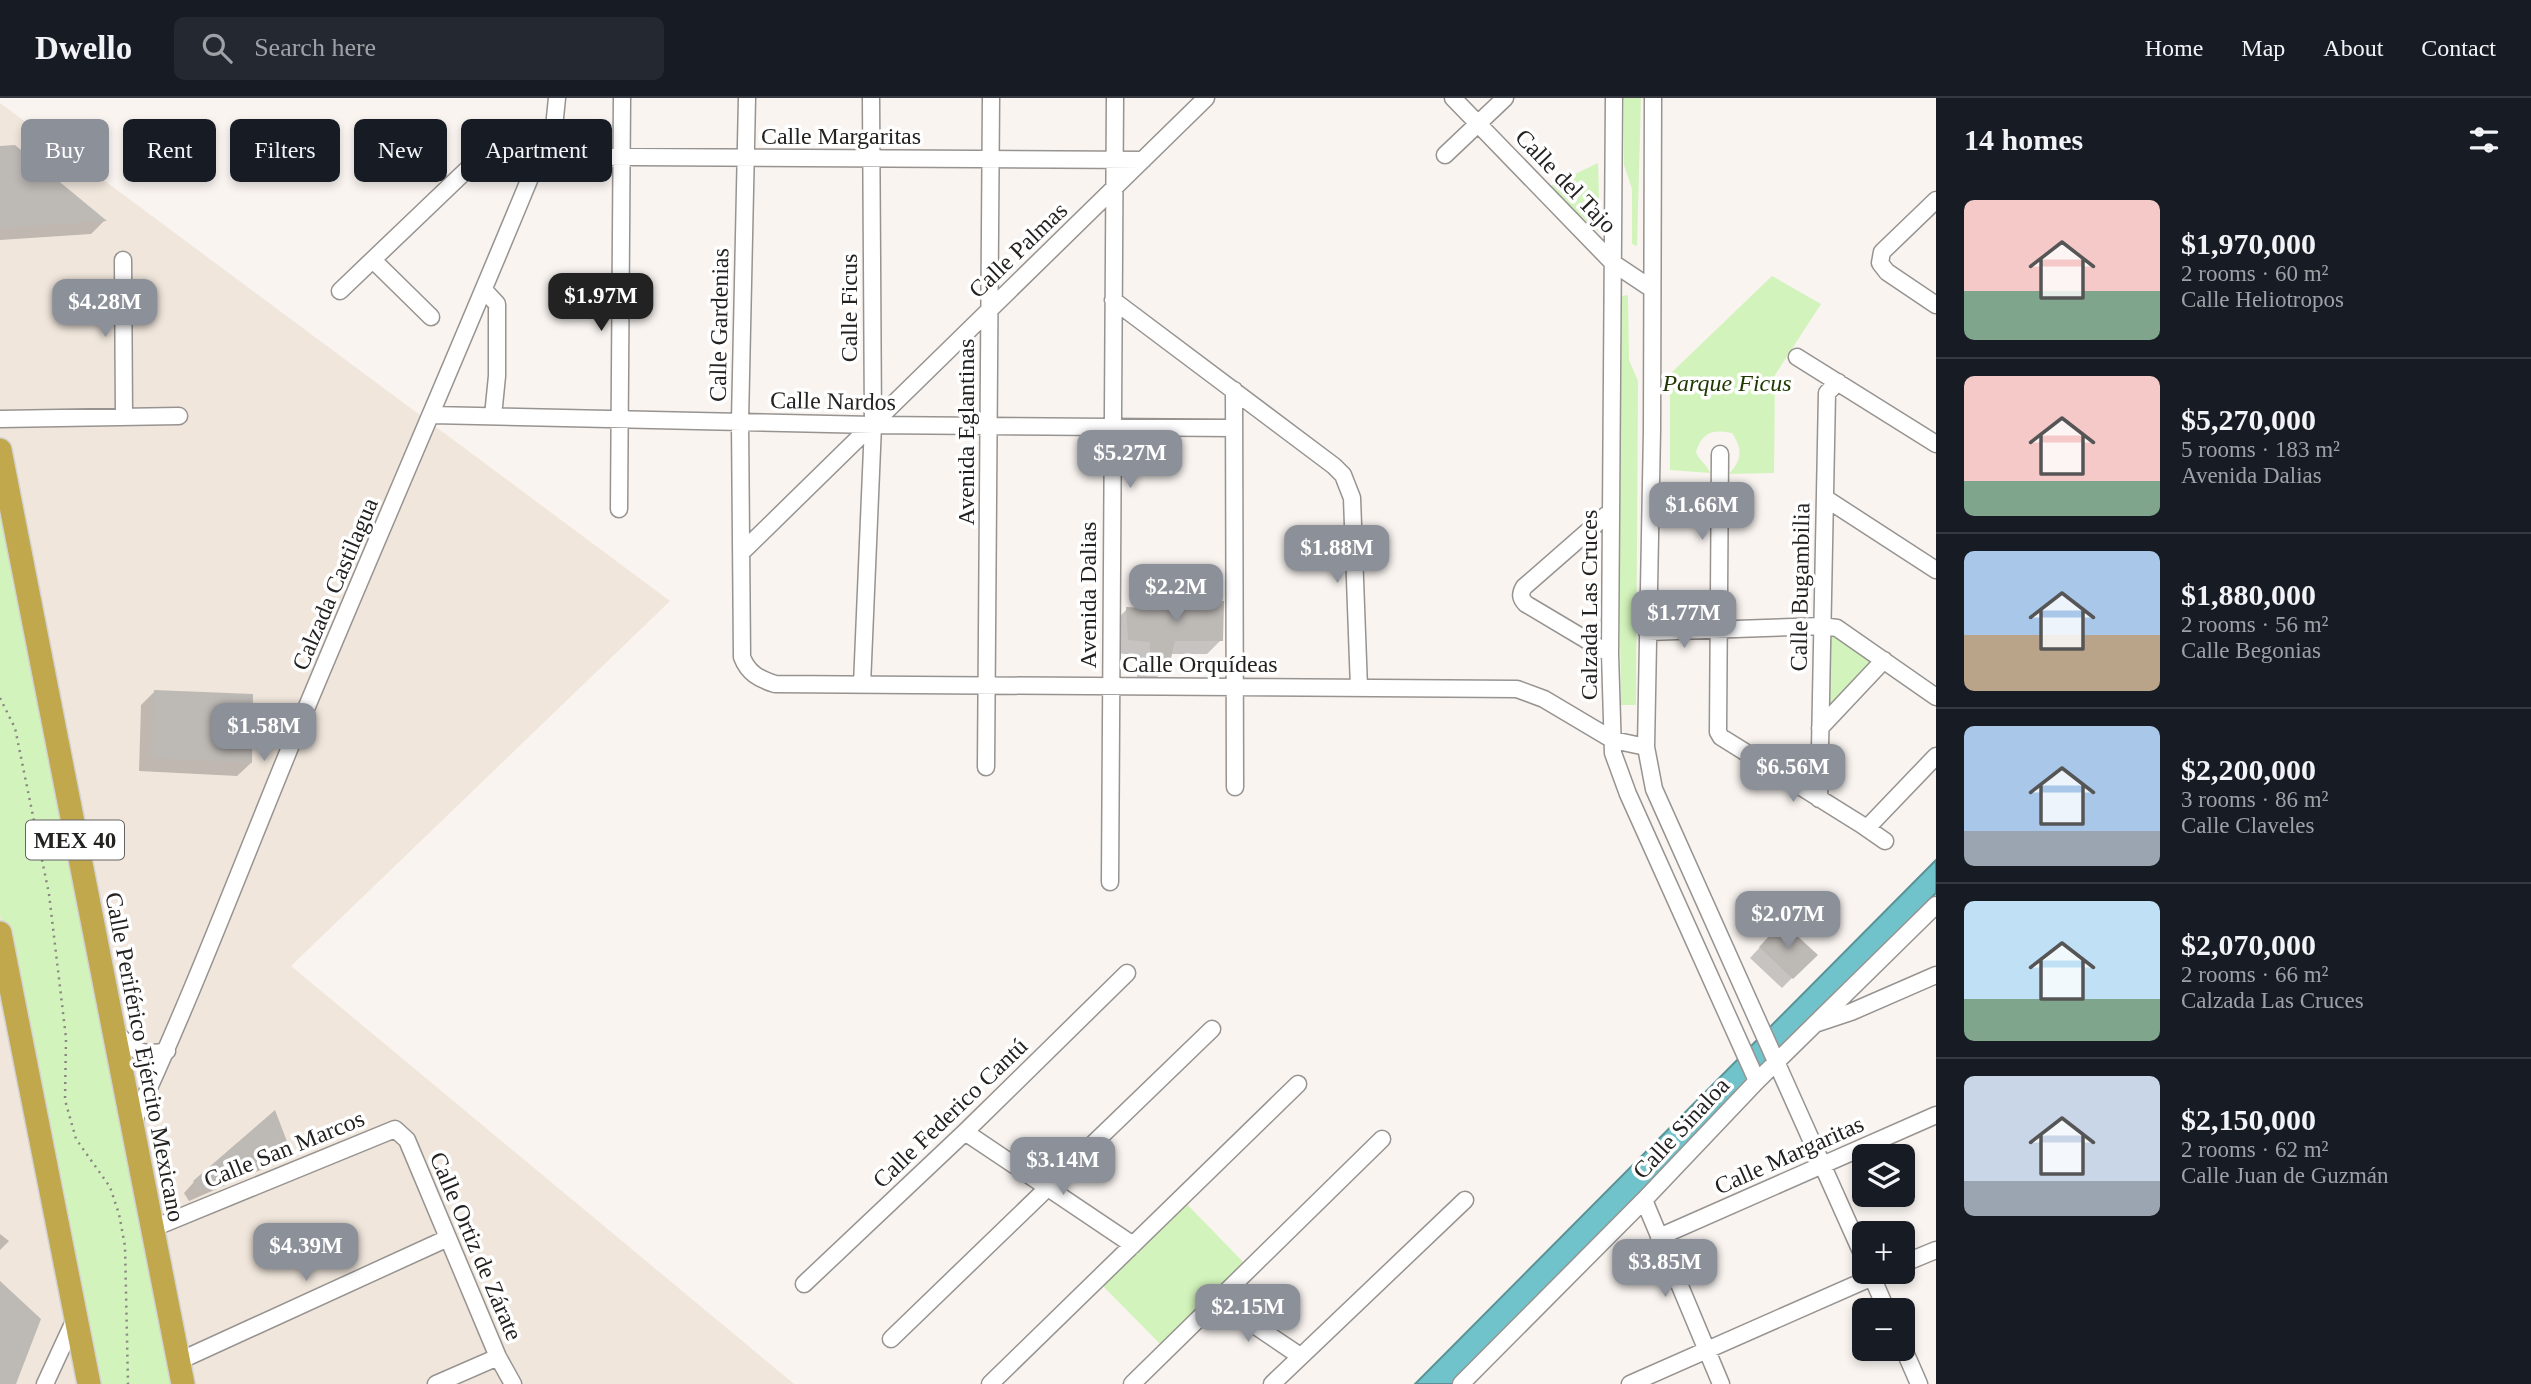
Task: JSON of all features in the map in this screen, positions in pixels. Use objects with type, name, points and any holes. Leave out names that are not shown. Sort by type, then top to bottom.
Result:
[{"type":"highway","name":"Calle Periférico Ejército Mexicano","points":[[0,450],[183,1384]]},
{"type":"highway","points":[[0,933],[89,1384]]},
{"type":"street","name":"Calzada Castilagua","points":[[555,119],[557,98]]},
{"type":"street","points":[[619,509],[622,98]]},
{"type":"street","name":"Calle Gardenias","points":[[745,666],[740,421],[747,98]]},
{"type":"street","name":"Calle Ficus","points":[[862,685],[873,425],[872,98]]},
{"type":"street","name":"Avenida Eglantinas","points":[[986,767],[991,98]]},
{"type":"street","name":"Avenida Dalias","points":[[1110,882],[1115,98]]},
{"type":"street","name":"Calle Palmas","points":[[741,553],[1206,98]]},
{"type":"street","name":"Calle del Tajo","points":[[1453,98],[1613,263],[1652,289]]},
{"type":"street","points":[[1445,155],[1505,98]]},
{"type":"street","name":"Calzada Las Cruces","points":[[1614,98],[1610,654],[1612,740],[1617,766],[1628,794],[1757,1081]]},
{"type":"street","points":[[1653,98],[1646,747],[1654,789],[1852,1231]]},
{"type":"street","name":"Calle Margaritas","points":[[612,158],[1143,160]]},
{"type":"street","name":"Calle Margaritas","points":[[340,291],[461,175]]},
{"type":"street","name":"Calzada Castilagua","points":[[131,1126],[167,1051],[298,729],[528,182]]},
{"type":"street","points":[[1936,200],[1882,252],[1880,263],[1887,272],[1936,305]]},
{"type":"street","points":[[123,260],[124,417]]},
{"type":"street","points":[[373,260],[431,317]]},
{"type":"street","points":[[484,290],[498,304],[497,376],[493,416]]},
{"type":"street","points":[[1113,300],[1343,475],[1352,498],[1359,688]]},
{"type":"street","points":[[1797,357],[1936,444]]},
{"type":"street","name":"Calle Bugambilia","points":[[1819,799],[1827,393],[1838,382]]},
{"type":"street","points":[[1234,390],[1235,787]]},
{"type":"street","name":"Calle Nardos","points":[[432,415],[873,425],[1234,428]]},
{"type":"street","points":[[0,419],[179,416]]},
{"type":"street","points":[[1720,454],[1718,732],[1721,737],[1885,841]]},
{"type":"street","points":[[1825,498],[1936,570]]},
{"type":"street","points":[[1610,654],[1526,604],[1521,599],[1521,593],[1524,587],[1611,511]]},
{"type":"street","points":[[1647,632],[1822,626],[1845,632],[1936,697]]},
{"type":"street","points":[[1820,728],[1884,660]]},
{"type":"street","name":"Calle Orquídeas","points":[[745,666],[753,674],[775,684],[1517,689],[1544,699],[1612,740],[1646,747]]},
{"type":"street","points":[[1867,828],[1936,756]]},
{"type":"street","name":"Calle Sinaloa","points":[[1465,1382],[1757,1081],[1936,905]]},
{"type":"street","name":"Calle Federico Cantú","points":[[804,1284],[965,1132],[1127,973]]},
{"type":"street","points":[[1815,1024],[1851,1012],[1936,975]]},
{"type":"street","points":[[112,1029],[128,1046],[144,1054],[167,1051]]},
{"type":"street","points":[[891,1339],[1212,1029]]},
{"type":"street","points":[[990,1384],[1298,1084]]},
{"type":"street","name":"Calle Margaritas","points":[[1660,1237],[1936,1115]]},
{"type":"street","name":"Calle San Marcos","points":[[151,1229],[395,1129]]},
{"type":"street","name":"Calle Ortiz de Zárate","points":[[395,1129],[407,1140],[498,1357],[513,1384]]},
{"type":"street","points":[[965,1132],[1133,1245]]},
{"type":"street","points":[[1132,1384],[1382,1139]]},
{"type":"street","points":[[1272,1384],[1465,1200]]},
{"type":"street","points":[[1644,1200],[1721,1384]]},
{"type":"street","points":[[179,1361],[448,1238]]},
{"type":"street","points":[[1915,1259],[1936,1250]]},
{"type":"street","points":[[1630,1384],[1854,1284]]},
{"type":"street","points":[[1217,1300],[1300,1356]]},
{"type":"street","points":[[45,1384],[76,1317]]},
{"type":"street","points":[[436,1384],[498,1357]]},
{"type":"street","points":[[1909,1361],[1920,1384]]},
{"type":"path","points":[[0,698],[15,728],[49,894],[66,1038],[65,1100],[76,1139],[110,1187],[125,1246],[128,1384]]},
{"type":"shaded area","points":[[0,103],[22,119],[21,182],[106,182],[670,601],[291,966],[794,1384],[0,1384]]},
{"type":"green space","points":[[1624,98],[1641,98],[1637,246],[1632,244],[1632,189],[1624,165]]},
{"type":"green space","points":[[1598,163],[1600,233],[1548,187]]},
{"type":"green space","name":"Parque Ficus","points":[[1772,276],[1821,304],[1775,375],[1774,473],[1729,474],[1739,459],[1738,444],[1732,433],[1719,431],[1705,436],[1696,452],[1710,473],[1670,470],[1670,374]]},
{"type":"green space","points":[[1628,295],[1629,360],[1638,381],[1636,705],[1621,705],[1619,560],[1622,296]]},
{"type":"green space","points":[[0,476],[181,1384],[92,1384],[0,914]]},
{"type":"green space","points":[[1824,627],[1882,660],[1822,724]]},
{"type":"green space","points":[[1181,1198],[1247,1266],[1165,1349],[1099,1282]]},
{"type":"water","points":[[1936,860],[1936,893],[1452,1384],[1415,1384]]},
{"type":"building","points":[[15,145],[21,150],[21,182],[60,182],[107,221],[0,228],[0,146]]},
{"type":"building","points":[[1180,592],[1210,592],[1209,601],[1224,601],[1223,641],[1175,641],[1169,667],[1150,667],[1150,642],[1128,640],[1126,607],[1146,608],[1147,600],[1179,601]]},
{"type":"building","points":[[154,690],[253,694],[252,763],[152,758]]},
{"type":"building","points":[[1782,922],[1818,955],[1793,979],[1759,947]]},
{"type":"building","points":[[275,1110],[291,1152],[199,1192],[193,1181]]},
{"type":"building","points":[[0,1281],[41,1319],[16,1384],[0,1384]]}]
